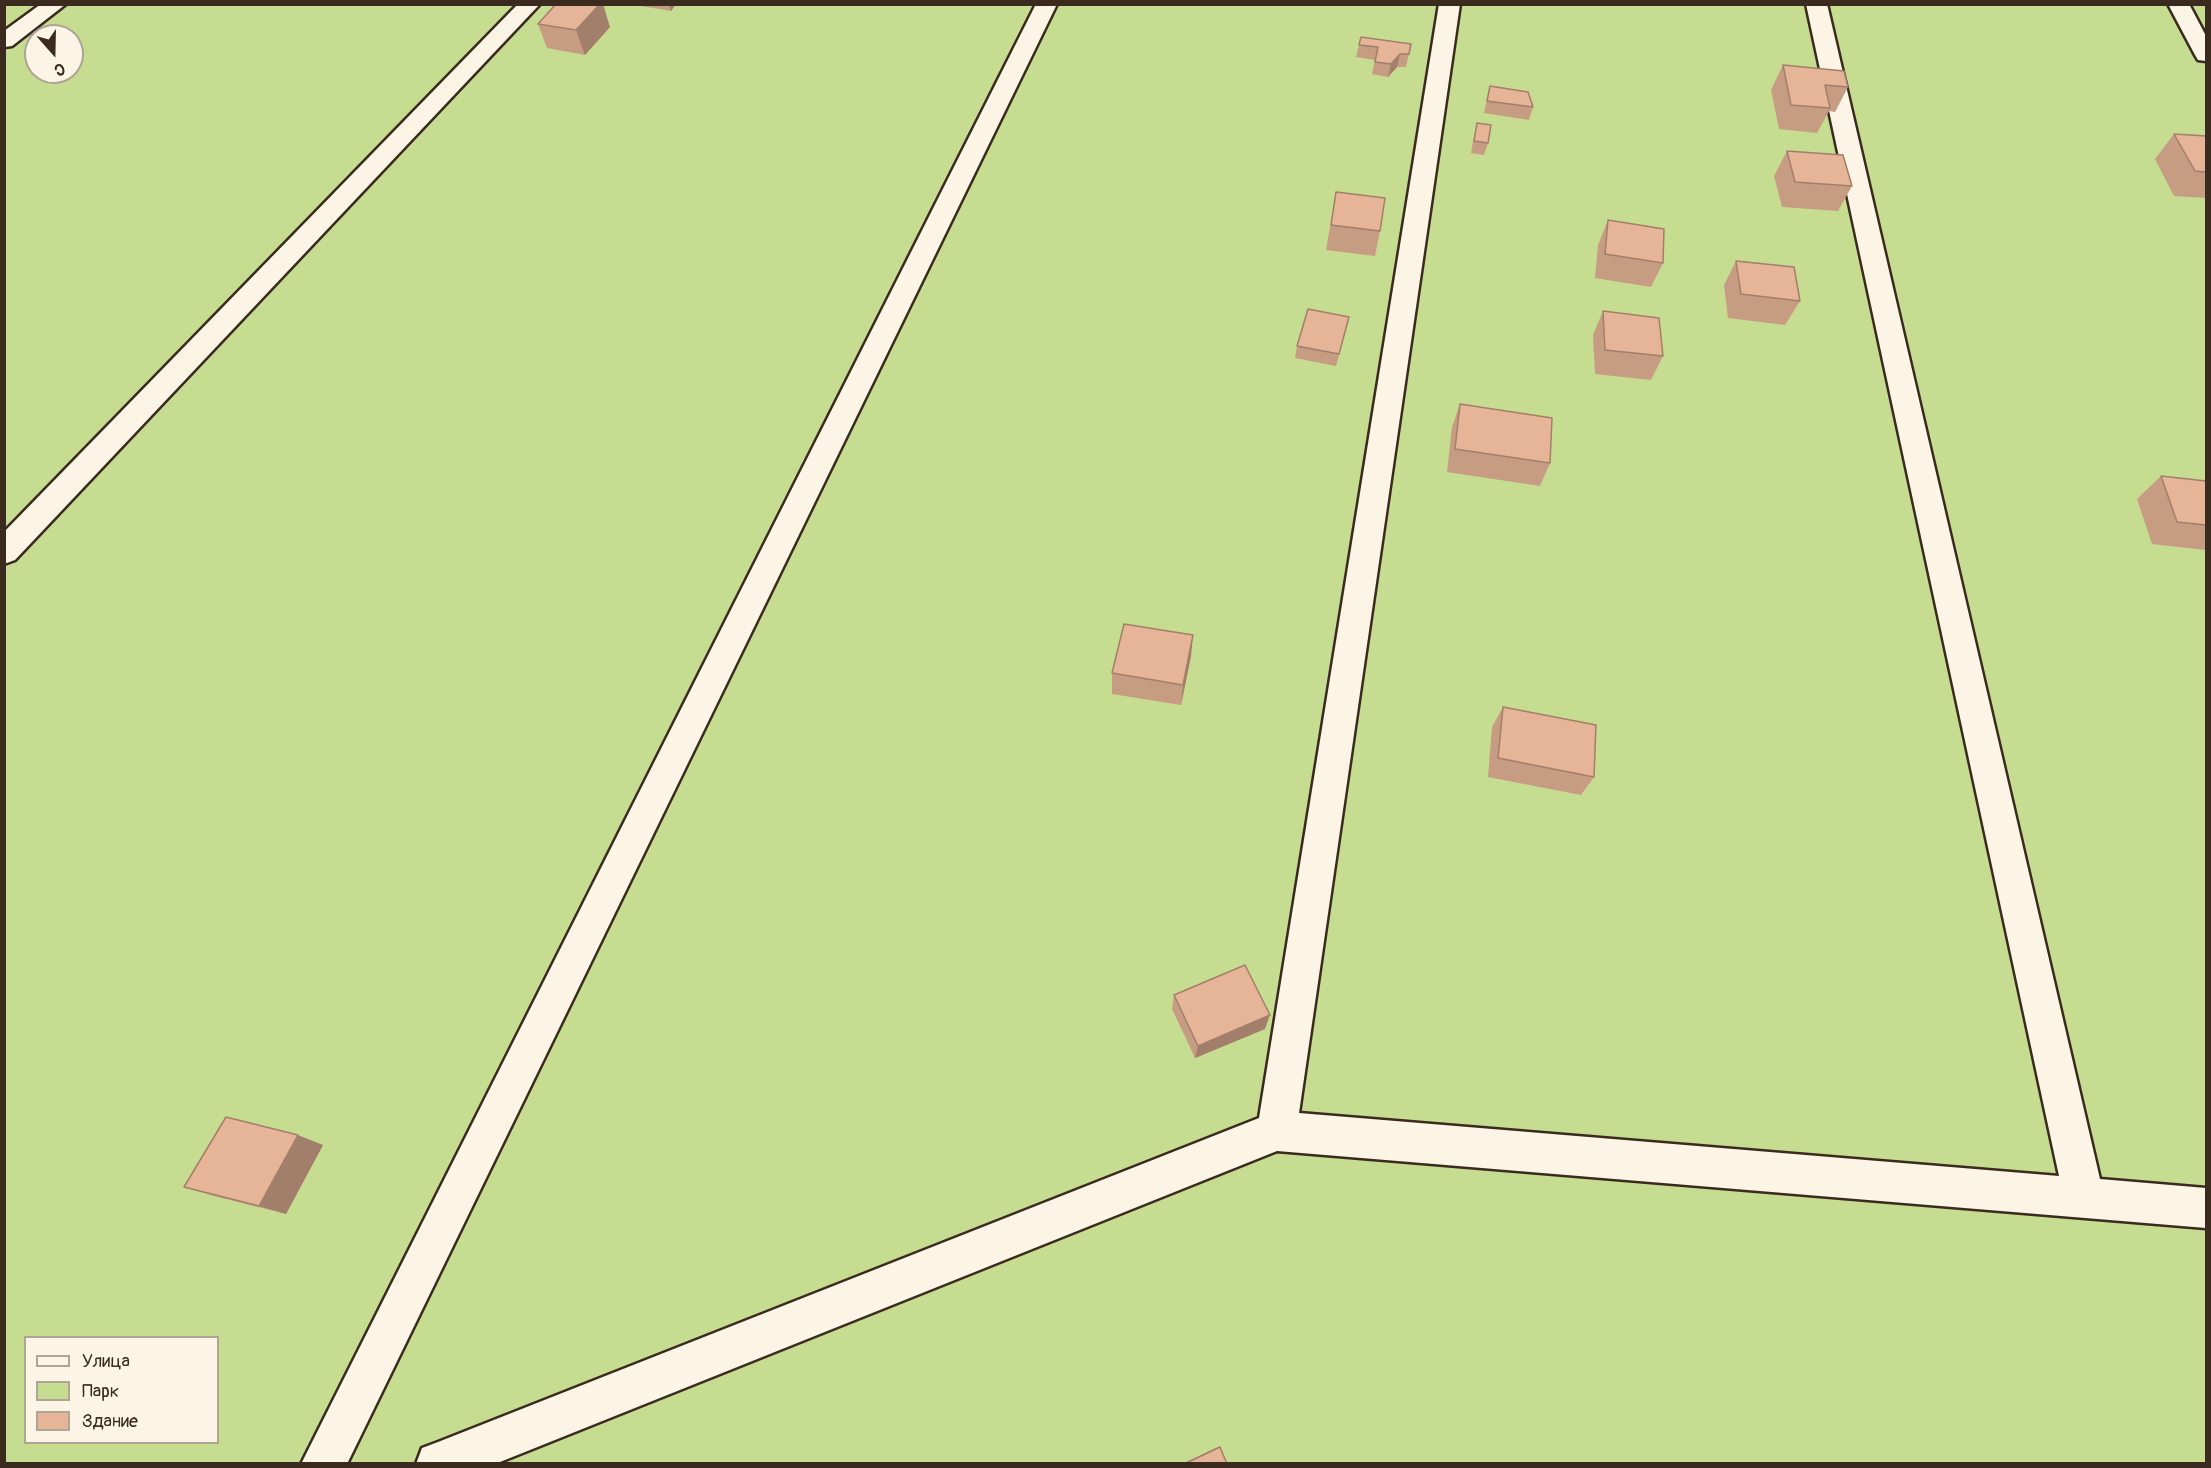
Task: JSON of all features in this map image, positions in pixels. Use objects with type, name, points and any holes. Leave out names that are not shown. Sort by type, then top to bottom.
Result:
[{"type":"lane","points":[[4,41],[56,4]]},
{"type":"lane","points":[[4,552],[530,4]]},
{"type":"lane","points":[[323,1464],[1047,4]]},
{"type":"lane","points":[[1276,1131],[1450,4]]},
{"type":"lane","points":[[1816,4],[2084,1198]]},
{"type":"lane","points":[[2178,4],[2206,55]]},
{"type":"lane","points":[[438,1464],[1276,1131],[2206,1208]]},
{"type":"green space","points":[[5,5],[2206,5],[2206,1463],[5,1463]]},
{"type":"building","points":[[556,4],[600,4],[576,30],[538,24]]},
{"type":"building","points":[[1361,37],[1411,44],[1409,54],[1400,54],[1391,64],[1375,62],[1378,47],[1359,45]]},
{"type":"building","points":[[1783,65],[1844,71],[1848,87],[1825,85],[1830,108],[1791,105]]},
{"type":"building","points":[[1490,86],[1528,92],[1533,107],[1487,101]]},
{"type":"building","points":[[1477,123],[1491,125],[1488,143],[1474,141]]},
{"type":"building","points":[[2174,134],[2206,136],[2206,172],[2195,171]]},
{"type":"building","points":[[1787,151],[1843,155],[1852,186],[1795,182]]},
{"type":"building","points":[[1336,192],[1385,198],[1380,231],[1331,225]]},
{"type":"building","points":[[1608,220],[1664,229],[1663,263],[1605,254]]},
{"type":"building","points":[[1736,261],[1794,267],[1800,301],[1741,294]]},
{"type":"building","points":[[1308,309],[1349,317],[1339,354],[1297,346]]},
{"type":"building","points":[[1603,311],[1659,318],[1663,356],[1605,350]]},
{"type":"building","points":[[1460,404],[1552,418],[1550,463],[1455,449]]},
{"type":"building","points":[[2161,476],[2206,481],[2206,525],[2177,522]]},
{"type":"building","points":[[1124,624],[1193,635],[1183,685],[1112,673]]},
{"type":"building","points":[[1503,707],[1596,725],[1594,777],[1498,758]]},
{"type":"building","points":[[1245,965],[1270,1015],[1198,1046],[1174,995]]},
{"type":"building","points":[[226,1117],[298,1135],[259,1206],[184,1187]]},
{"type":"building","points":[[1220,1447],[1227,1464],[1184,1464]]}]
